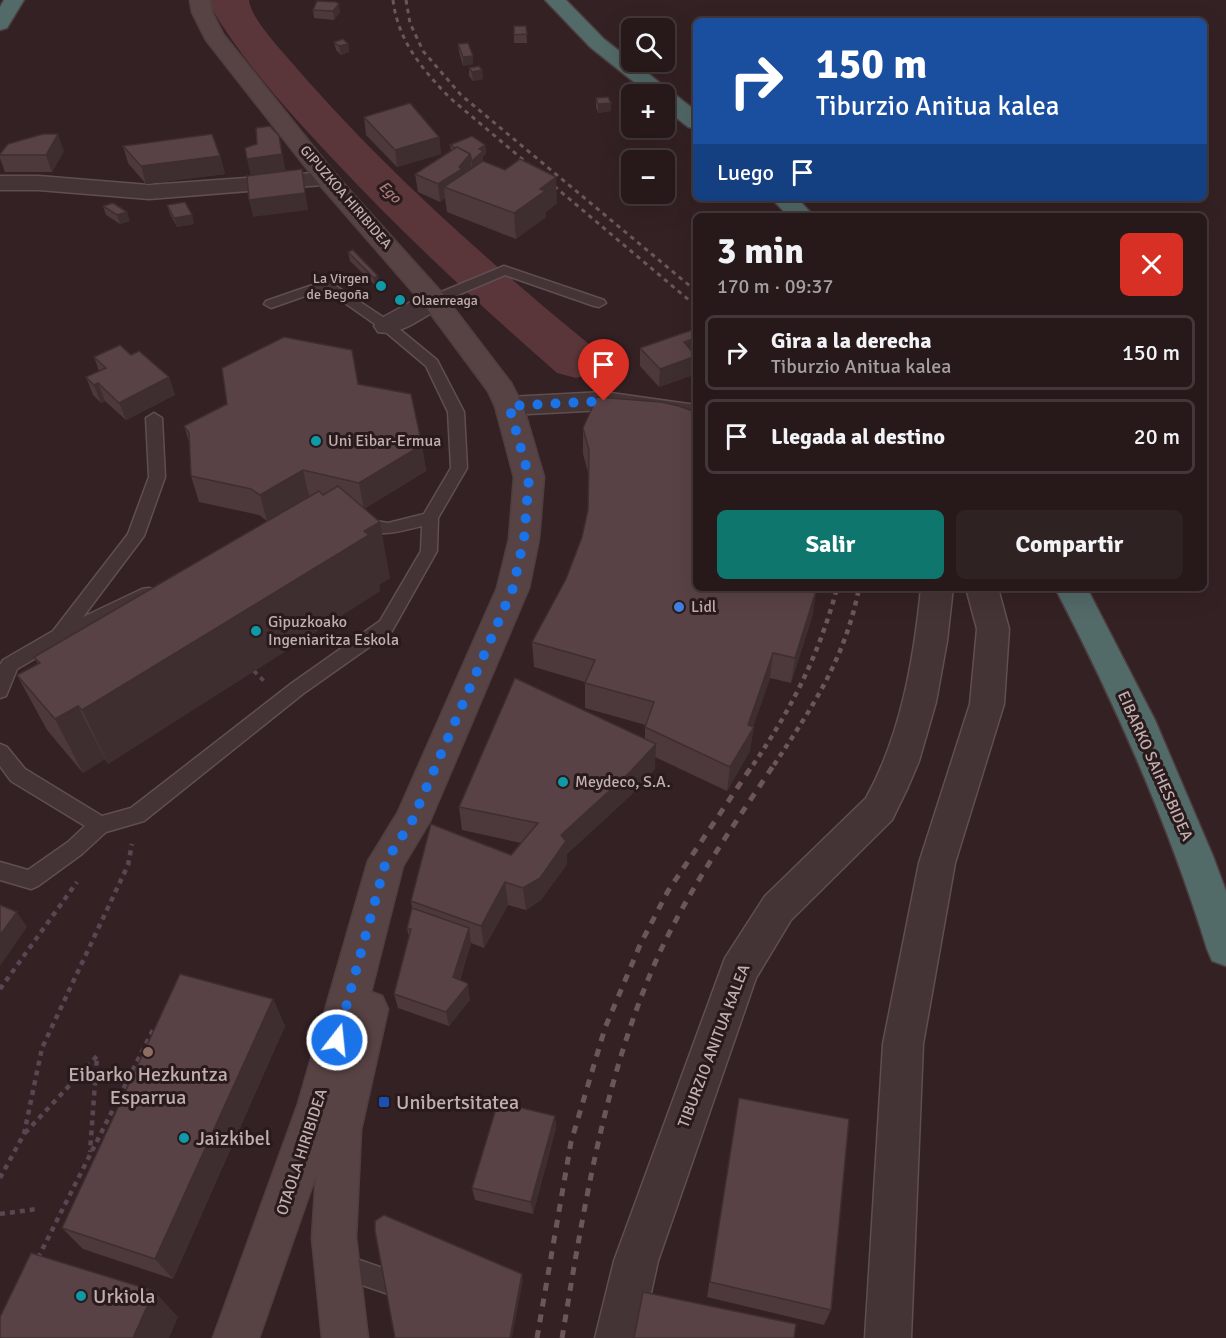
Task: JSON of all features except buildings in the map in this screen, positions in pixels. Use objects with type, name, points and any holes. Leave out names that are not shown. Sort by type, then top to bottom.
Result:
[{"type":"highway","points":[[0,24],[14,0]]},
{"type":"highway","points":[[555,0],[597,43],[648,84]]},
{"type":"highway","points":[[675,105],[693,120]]},
{"type":"highway","points":[[786,201],[799,213]]},
{"type":"highway","name":"EIBARKO SAIHESBIDEA","points":[[1073,591],[1155,761],[1210,896],[1226,949]]},
{"type":"street","name":"GIPUZKOA HIRIBIDEA","points":[[200,0],[202,12],[213,36],[327,179],[444,295],[505,398]]},
{"type":"street","points":[[0,183],[39,183],[149,192],[327,179]]},
{"type":"street","points":[[387,326],[444,295]]},
{"type":"street","points":[[505,398],[604,401],[693,414]]},
{"type":"street","name":"OTAOLA HIRIBIDEA","points":[[236,1338],[319,1104],[386,861],[412,821],[513,588],[524,539],[529,477],[505,398]]},
{"type":"street","name":"TIBURZIO ANITUA KALEA","points":[[618,1338],[636,1261],[739,970],[778,908],[879,809],[891,789],[910,730],[928,659],[959,591],[993,629],[987,704],[937,863],[903,1044],[888,1338]]},
{"type":"street","points":[[345,1338],[334,1238],[340,1130],[369,1006],[396,913],[412,821]]},
{"type":"lane","points":[[444,295],[504,270],[599,303]]},
{"type":"lane","points":[[0,871],[31,880],[75,848],[100,825],[137,815],[298,688],[386,626],[429,551],[430,518],[459,468],[456,412],[432,363],[387,326],[327,284],[271,304]]},
{"type":"lane","points":[[59,636],[136,536],[157,477],[153,418]]},
{"type":"lane","points":[[344,521],[388,529],[430,518]]},
{"type":"lane","points":[[0,691],[9,665],[59,636],[166,585]]},
{"type":"lane","points":[[0,752],[18,775],[100,825]]},
{"type":"lane","points":[[337,1264],[418,1293],[420,1304]]},
{"type":"path","points":[[24,1134],[42,1048],[128,865]]},
{"type":"path","points":[[0,989],[51,916]]},
{"type":"path","points":[[37,1261],[154,1028]]},
{"type":"path","points":[[0,1178],[24,1134],[97,1056],[90,1155]]},
{"type":"path","points":[[0,1214],[37,1209]]},
{"type":"waterway","name":"Ego","points":[[229,0],[240,22],[264,56],[363,164],[452,251],[576,361]]},
{"type":"railway","points":[[393,0],[400,29],[413,54],[450,98],[693,303]]},
{"type":"railway","points":[[406,0],[410,23],[423,51],[461,95],[693,288]]},
{"type":"railway","points":[[753,765],[780,723],[803,680],[822,636],[836,591]]},
{"type":"railway","points":[[774,765],[826,681],[845,637],[858,591]]},
{"type":"railway","points":[[537,1338],[571,1142],[605,1028],[640,945],[668,891],[754,763]]},
{"type":"railway","points":[[562,1338],[598,1143],[624,1047],[640,1000],[659,954],[684,905],[775,763]]},
{"type":"place","name":"La Virgen de Begoña","points":[[381,286]]},
{"type":"place","name":"Olaerreaga","points":[[400,300]]},
{"type":"place","name":"Uni Eibar-Ermua","points":[[316,441]]},
{"type":"place","name":"Lidl","points":[[679,607]]},
{"type":"place","name":"Gipuzkoako Ingeniaritza Eskola","points":[[256,631]]},
{"type":"place","name":"Meydeco, S.A.","points":[[563,782]]},
{"type":"place","name":"Eibarko Hezkuntza Esparrua","points":[[148,1052]]},
{"type":"place","name":"Unibertsitatea","points":[[384,1102]]},
{"type":"place","name":"Jaizkibel","points":[[184,1138]]},
{"type":"place","name":"Urkiola","points":[[81,1296]]},
{"type":"route","points":[[337,1040],[386,861],[412,821],[513,588],[524,539],[529,477],[509,406],[604,401]]}]
